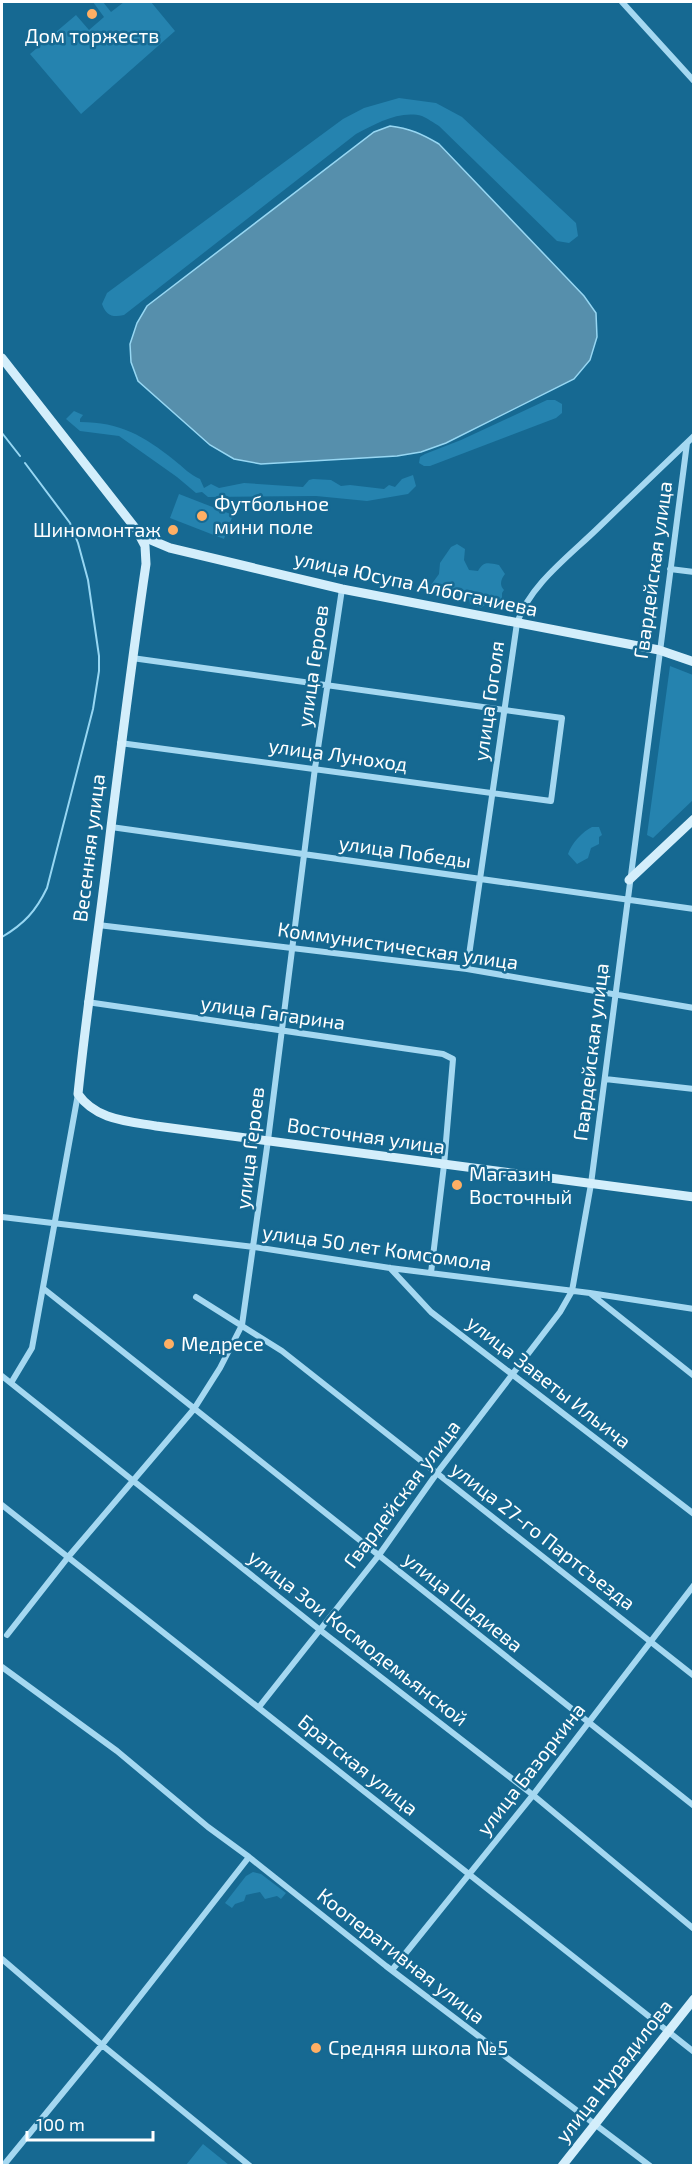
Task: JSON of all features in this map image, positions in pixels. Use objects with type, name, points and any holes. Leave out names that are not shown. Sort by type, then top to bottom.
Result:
[{"type":"street","points":[[622,2],[693,81]]},
{"type":"street","name":"Весенняя улица","points":[[2,358],[136,529],[145,546],[147,556],[120,743],[87,1002],[78,1094],[32,1348],[10,1383]]},
{"type":"street","name":"улица Гоголя","points":[[466,969],[517,623],[522,609],[530,596],[693,436]]},
{"type":"street","name":"Гвардейская улица","points":[[259,1707],[379,1555],[437,1473],[560,1312],[572,1291],[591,1184],[616,996],[626,898],[687,443]]},
{"type":"street","name":"улица Юсупа Албогачиева","points":[[136,529],[150,540],[170,548],[342,589],[659,650],[693,662]]},
{"type":"street","points":[[670,569],[693,572]]},
{"type":"street","name":"улица Героев","points":[[7,1635],[69,1556],[194,1409],[220,1368],[242,1325],[268,1140],[303,855],[342,589]]},
{"type":"street","points":[[132,657],[504,710]]},
{"type":"street","name":"улица Луноход","points":[[120,743],[550,801],[562,718],[504,710]]},
{"type":"street","points":[[629,880],[693,819]]},
{"type":"street","name":"улица Победы","points":[[111,827],[693,909]]},
{"type":"street","name":"Коммунистическая улица","points":[[98,924],[466,969],[693,1008]]},
{"type":"street","name":"улица Гагарина","points":[[87,1002],[443,1054],[453,1059],[444,1165]]},
{"type":"street","points":[[605,1079],[693,1089]]},
{"type":"street","name":"Восточная улица","points":[[78,1094],[88,1107],[114,1119],[693,1197]]},
{"type":"street","points":[[431,1273],[444,1165]]},
{"type":"street","name":"улица 50 лет Комсомола","points":[[2,1217],[254,1247],[693,1309]]},
{"type":"street","name":"улица Заветы Ильича","points":[[390,1268],[431,1312],[693,1514]]},
{"type":"street","name":"улица Шадиева","points":[[44,1289],[693,1806]]},
{"type":"street","points":[[590,1293],[693,1376]]},
{"type":"street","name":"улица 27-го Партсъезда","points":[[196,1297],[282,1351],[693,1676]]},
{"type":"street","name":"улица Зои Космодемьянской","points":[[2,1376],[320,1630],[533,1796],[693,1929]]},
{"type":"street","name":"Братская улица","points":[[2,1504],[693,2052]]},
{"type":"street","name":"улица Базоркина","points":[[392,1970],[533,1796],[693,1585]]},
{"type":"street","name":"Кооперативная улица","points":[[2,1667],[117,1751],[208,1827],[650,2166]]},
{"type":"street","points":[[3,2166],[102,2045],[249,1857]]},
{"type":"street","points":[[2,1959],[102,2045],[250,2166]]},
{"type":"street","name":"улица Нурадилова","points":[[562,2166],[693,1998]]},
{"type":"shaded area","points":[[93,2],[103,2],[111,12],[124,2],[151,2],[175,31],[81,114],[30,54],[76,15],[89,30],[104,17]]},
{"type":"shaded area","points":[[399,98],[436,103],[462,117],[576,223],[578,236],[569,243],[557,241],[439,126],[422,116],[396,116],[356,134],[124,315],[113,316],[105,311],[102,304],[107,293],[343,119],[364,108]]},
{"type":"shaded area","points":[[390,126],[415,132],[439,144],[584,296],[596,313],[597,337],[590,360],[574,379],[446,443],[421,452],[397,456],[261,464],[234,459],[210,445],[138,381],[131,362],[130,344],[137,323],[147,306],[374,132]]},
{"type":"shaded area","points":[[547,400],[555,400],[562,404],[562,413],[556,418],[430,466],[419,463],[420,457],[425,454]]},
{"type":"shaded area","points":[[74,411],[83,415],[80,422],[107,425],[142,437],[200,479],[204,488],[211,484],[219,488],[244,483],[303,487],[313,479],[331,480],[341,486],[384,489],[389,485],[395,487],[402,479],[413,475],[416,486],[408,494],[367,501],[316,496],[208,497],[202,492],[196,493],[119,436],[80,431],[66,419]]},
{"type":"shaded area","name":"Футбольное мини поле","points":[[179,494],[233,515],[224,539],[170,518]]},
{"type":"shaded area","points":[[457,544],[465,549],[464,560],[469,570],[478,571],[484,564],[492,564],[499,565],[505,574],[501,582],[504,590],[502,603],[495,609],[486,604],[481,608],[470,604],[469,598],[454,602],[452,597],[443,598],[433,595],[431,585],[439,574],[440,563],[451,547]]},
{"type":"shaded area","points":[[670,666],[693,675],[693,800],[653,838],[647,835]]},
{"type":"shaded area","points":[[592,827],[599,827],[602,835],[599,837],[599,844],[591,848],[588,858],[577,864],[568,854],[578,838]]},
{"type":"shaded area","points":[[253,1872],[261,1874],[286,1893],[281,1899],[277,1896],[265,1899],[260,1892],[246,1895],[244,1901],[235,1904],[232,1908],[225,1903],[246,1876]]},
{"type":"shaded area","points":[[203,2144],[229,2165],[186,2165]]},
{"type":"waterway","points":[[2,433],[20,456]]},
{"type":"waterway","points":[[2,937],[29,916],[47,888],[93,709],[99,671],[99,656],[88,580],[78,543],[70,523],[25,463]]},
{"type":"place","name":"Дом торжеств","points":[[92,14]]},
{"type":"place","name":"Футбольное мини поле","points":[[202,516]]},
{"type":"place","name":"Шиномонтаж","points":[[173,530]]},
{"type":"place","name":"Магазин Восточный","points":[[457,1185]]},
{"type":"place","name":"Медресе","points":[[169,1344]]},
{"type":"place","name":"Средняя школа №5","points":[[316,2048]]}]
